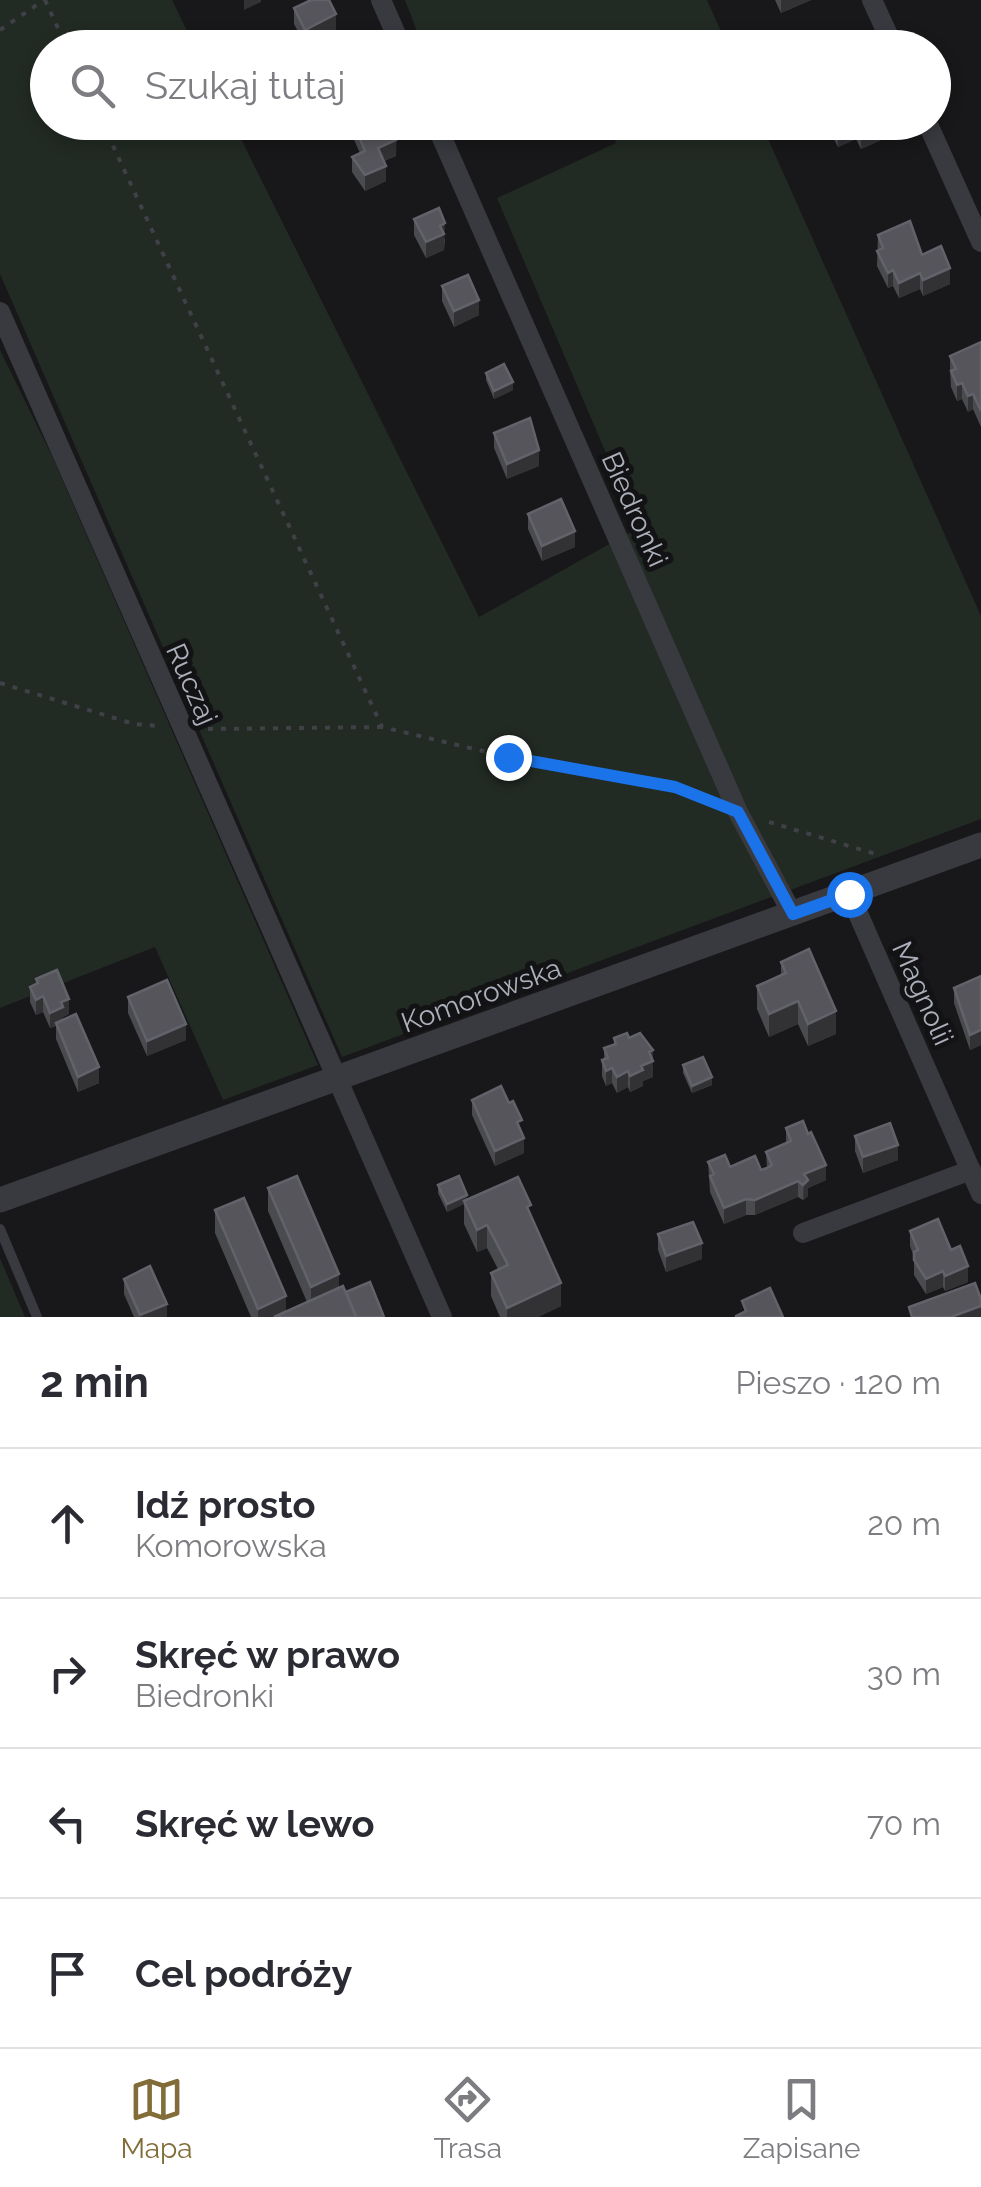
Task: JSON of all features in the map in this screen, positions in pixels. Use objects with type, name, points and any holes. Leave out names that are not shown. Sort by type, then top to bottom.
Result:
[{"type":"street","points":[[381,0],[394,30]]},
{"type":"street","points":[[872,0],[886,30]]},
{"type":"street","name":"Biedronki","points":[[443,140],[738,812],[793,914]]},
{"type":"street","points":[[935,140],[981,242]]},
{"type":"street","name":"Ruczaj","points":[[0,312],[442,1317]]},
{"type":"street","name":"Komorowska","points":[[0,1200],[981,845]]},
{"type":"street","name":"Magnolii","points":[[849,894],[981,1194]]},
{"type":"street","points":[[803,1233],[971,1170]]},
{"type":"lane","points":[[0,1229],[37,1317]]},
{"type":"path","points":[[0,30],[44,0],[58,30]]},
{"type":"path","points":[[110,140],[382,728],[508,757],[675,787],[738,812],[922,868]]},
{"type":"shaded area","points":[[0,0],[172,0],[187,30],[30,30],[30,140],[241,140],[479,617],[638,528],[497,198],[616,143],[615,140],[769,140],[981,616],[981,819],[342,1057],[0,274]]},
{"type":"shaded area","points":[[405,0],[707,0],[720,30],[416,30]]},
{"type":"shaded area","points":[[0,350],[52,456],[318,1065],[223,1100],[155,947],[0,1008]]},
{"type":"shaded area","points":[[0,1258],[25,1317],[0,1317]]},
{"type":"building","points":[[311,0],[329,0],[336,14],[305,30],[294,8]]},
{"type":"building","points":[[360,140],[396,140],[378,148],[386,166],[365,175],[352,157],[365,151]]},
{"type":"building","points":[[439,208],[445,223],[440,226],[444,234],[426,242],[414,219]]},
{"type":"building","points":[[910,221],[922,255],[941,246],[950,268],[923,280],[920,273],[899,283],[893,270],[888,273],[877,251],[883,248],[878,235]]},
{"type":"building","points":[[468,275],[479,300],[454,311],[442,286]]},
{"type":"building","points":[[981,342],[981,411],[973,394],[968,396],[962,383],[957,385],[950,356]]},
{"type":"building","points":[[504,364],[513,382],[494,391],[486,373]]},
{"type":"building","points":[[530,418],[539,450],[507,464],[494,433]]},
{"type":"building","points":[[561,499],[575,531],[542,546],[528,514]]},
{"type":"building","points":[[809,949],[836,1011],[808,1024],[798,1001],[769,1014],[757,986],[786,973],[781,962]]},
{"type":"building","points":[[57,970],[69,999],[50,1013],[43,996],[36,1000],[30,987],[38,983],[36,979]]},
{"type":"building","points":[[981,976],[981,1030],[970,1035],[954,988]]},
{"type":"building","points":[[167,980],[186,1024],[147,1041],[128,997]]},
{"type":"building","points":[[76,1014],[99,1067],[78,1077],[56,1023]]},
{"type":"building","points":[[627,1033],[629,1038],[640,1033],[653,1050],[649,1052],[653,1061],[630,1076],[628,1071],[617,1077],[612,1068],[606,1071],[602,1060],[608,1058],[604,1048],[616,1044],[614,1038]]},
{"type":"building","points":[[703,1057],[712,1077],[692,1086],[683,1065]]},
{"type":"building","points":[[501,1086],[522,1120],[517,1122],[524,1138],[495,1151],[472,1100]]},
{"type":"building","points":[[803,1121],[826,1165],[804,1174],[808,1180],[803,1185],[798,1181],[755,1200],[746,1199],[724,1208],[708,1162],[725,1155],[730,1167],[755,1156],[761,1170],[767,1168],[772,1165],[766,1152],[791,1141],[786,1128]]},
{"type":"building","points":[[890,1123],[898,1145],[863,1157],[855,1136]]},
{"type":"building","points":[[297,1176],[339,1274],[311,1287],[268,1188]]},
{"type":"building","points":[[459,1176],[467,1195],[447,1204],[438,1185]]},
{"type":"building","points":[[518,1177],[561,1283],[507,1308],[491,1273],[508,1265],[487,1225],[477,1230],[464,1201]]},
{"type":"building","points":[[244,1198],[286,1296],[258,1309],[215,1210]]},
{"type":"building","points":[[938,1219],[951,1250],[960,1246],[968,1266],[926,1279],[914,1260],[918,1250],[910,1231]]},
{"type":"building","points":[[693,1222],[702,1243],[666,1256],[658,1234]]},
{"type":"building","points":[[150,1266],[167,1304],[140,1315],[124,1279]]},
{"type":"building","points":[[370,1282],[384,1317],[356,1317],[346,1292]]},
{"type":"building","points":[[975,1283],[981,1306],[951,1317],[912,1317],[909,1307]]},
{"type":"building","points":[[343,1286],[356,1317],[274,1317]]},
{"type":"building","points":[[770,1288],[783,1317],[736,1317],[746,1311],[742,1301]]},
{"type":"route","points":[[508,757],[675,787],[738,812],[793,914],[849,894]]}]
